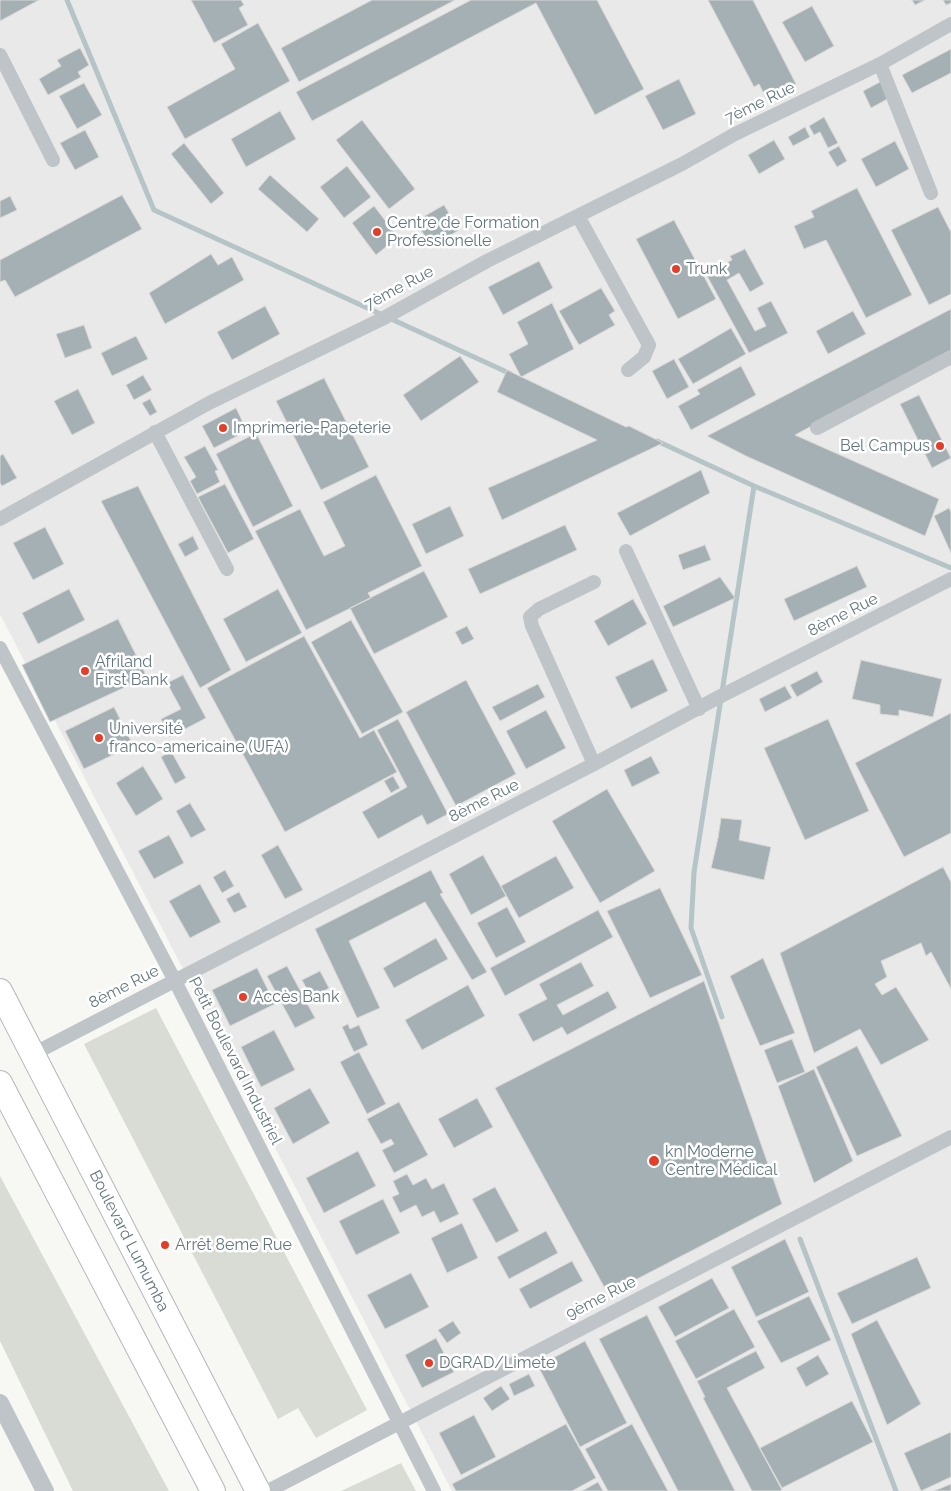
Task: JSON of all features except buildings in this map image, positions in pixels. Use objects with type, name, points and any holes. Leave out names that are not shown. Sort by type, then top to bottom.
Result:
[{"type":"highway","name":"Boulevard Lumumba","points":[[0,991],[258,1491]]},
{"type":"highway","points":[[0,1084],[213,1491]]},
{"type":"street","name":"7ème Rue","points":[[0,519],[209,403],[382,319],[487,261],[682,164],[735,134],[880,64],[951,24]]},
{"type":"street","points":[[0,55],[53,160]]},
{"type":"street","points":[[880,64],[931,193]]},
{"type":"street","points":[[578,216],[649,345],[644,357],[628,370]]},
{"type":"street","points":[[817,428],[951,357]]},
{"type":"street","points":[[155,432],[226,569]]},
{"type":"street","points":[[626,551],[698,709]]},
{"type":"street","name":"8ème Rue","points":[[33,1054],[951,579]]},
{"type":"street","points":[[594,582],[539,609],[530,617],[532,626],[594,764]]},
{"type":"street","name":"Petit Boulevard Industriel","points":[[0,648],[175,981],[434,1491]]},
{"type":"street","name":"9ème Rue","points":[[268,1491],[951,1137]]},
{"type":"street","points":[[0,1404],[45,1491]]},
{"type":"shaded area","points":[[0,0],[951,0],[951,1491],[452,1491],[0,614]]},
{"type":"shaded area","points":[[156,1008],[367,1410],[316,1438],[298,1408],[278,1419],[84,1044]]},
{"type":"shaded area","points":[[0,1176],[169,1491],[73,1491],[0,1341]]},
{"type":"shaded area","points":[[401,1463],[416,1491],[341,1491]]},
{"type":"waterway","points":[[67,0],[154,210],[511,374]]},
{"type":"waterway","points":[[657,441],[754,486],[951,568]]},
{"type":"waterway","points":[[722,1017],[691,928],[694,872],[754,486]]},
{"type":"waterway","points":[[800,1239],[896,1491]]},
{"type":"place","name":"Centre de Formation Professionelle","points":[[377,232]]},
{"type":"place","name":"Trunk","points":[[676,269]]},
{"type":"place","name":"Imprimerie-Papeterie","points":[[223,428]]},
{"type":"place","name":"Bel Campus","points":[[940,446]]},
{"type":"place","name":"Afriland First Bank","points":[[85,671]]},
{"type":"place","name":"Université franco-americaine (UFA)","points":[[99,738]]},
{"type":"place","name":"Accès Bank","points":[[243,997]]},
{"type":"place","name":"kn Moderne Centre Médical","points":[[654,1161]]},
{"type":"place","name":"Arrêt 8eme Rue","points":[[165,1245]]},
{"type":"place","name":"DGRAD/Limete","points":[[429,1363]]}]
